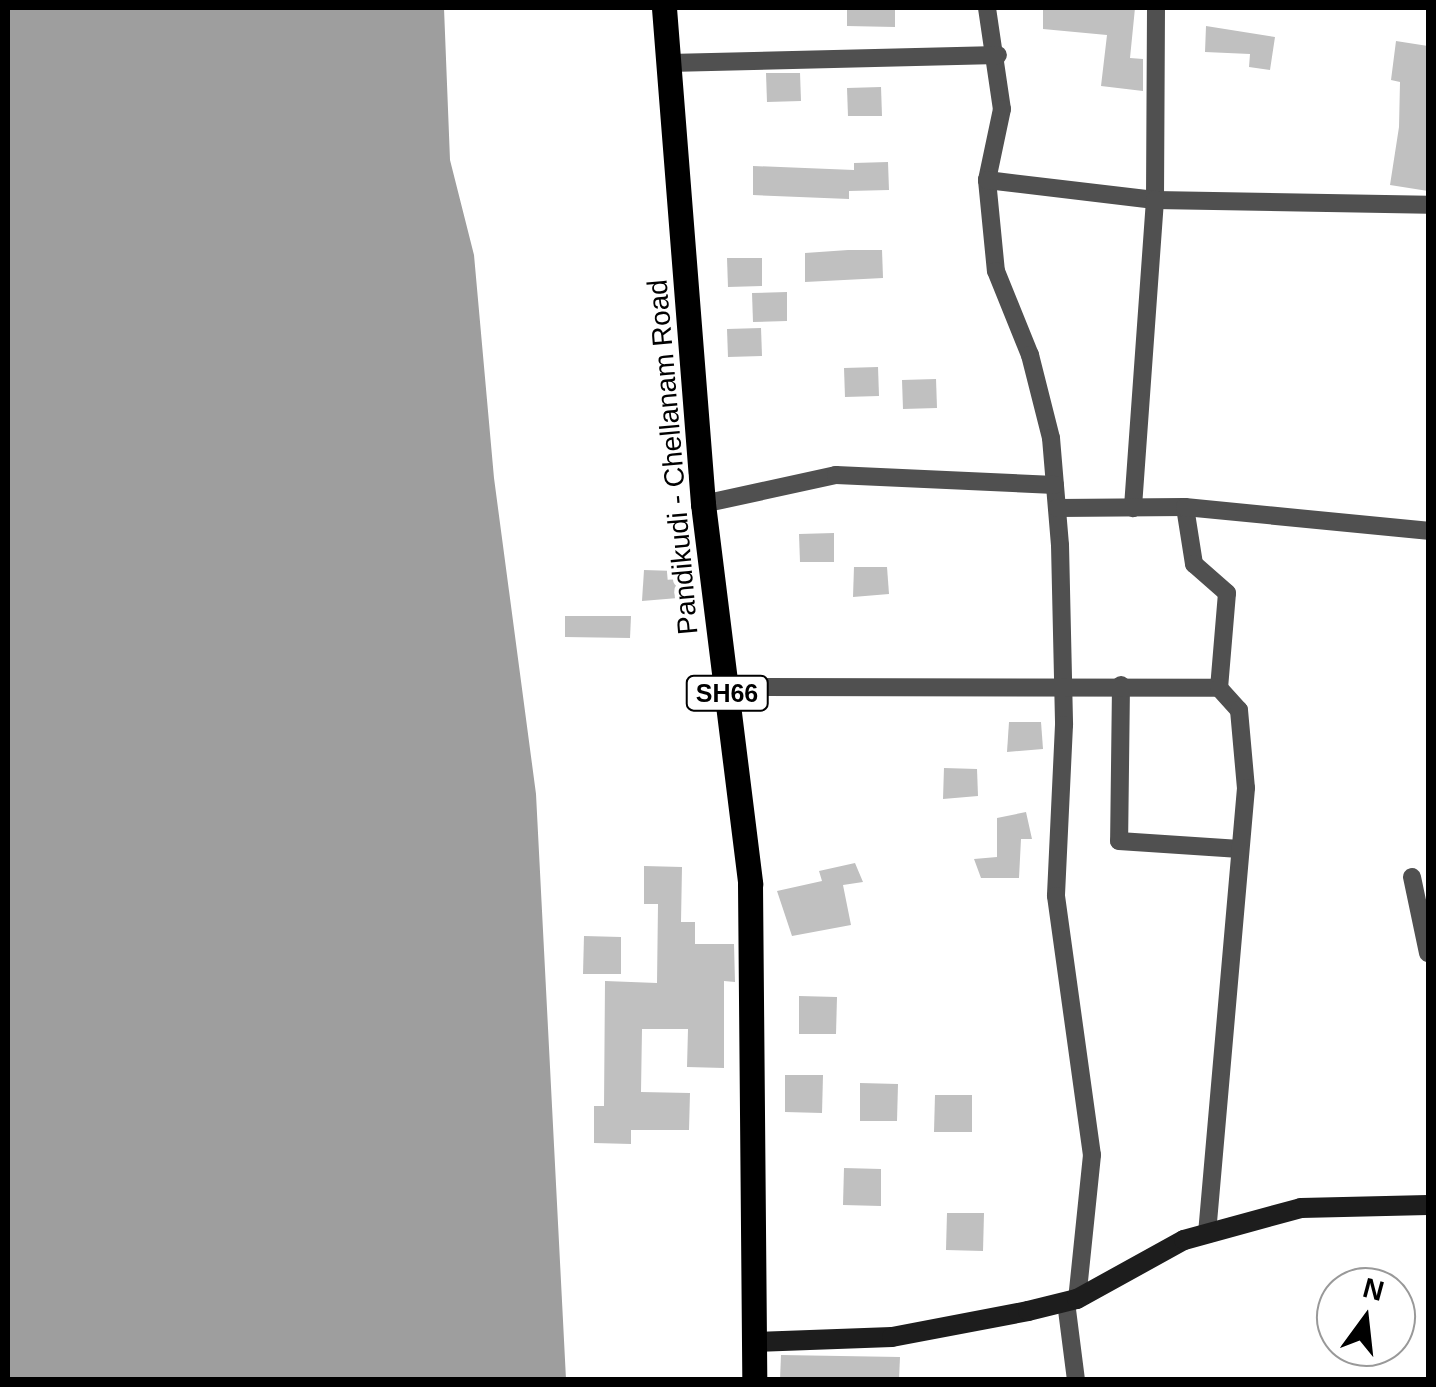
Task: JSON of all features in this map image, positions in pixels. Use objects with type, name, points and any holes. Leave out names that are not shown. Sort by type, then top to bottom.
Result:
[{"type":"main road","name":"Pandikudi - Chellanam Road","points":[[664,8],[703,504],[750,884],[754,1380]]},
{"type":"main road","points":[[753,1342],[892,1337],[1072,1300],[1207,1234],[1301,1208],[1428,1206]]},
{"type":"street","points":[[987,8],[998,55],[1002,109],[996,161],[987,180],[996,271],[1030,355],[1057,508],[1061,684],[1056,896],[1092,1155],[1072,1300],[1076,1380]]},
{"type":"street","points":[[1133,508],[1156,200],[1156,8]]},
{"type":"street","points":[[668,63],[998,55]]},
{"type":"street","points":[[987,180],[1156,200],[1428,204]]},
{"type":"street","points":[[703,504],[836,475],[1055,485]]},
{"type":"street","points":[[1057,508],[1184,507],[1428,531]]},
{"type":"street","points":[[1184,507],[1194,564],[1227,592],[1219,688],[1238,710],[1246,788],[1207,1234]]},
{"type":"street","points":[[726,687],[1061,684],[1219,688]]},
{"type":"street","points":[[1121,686],[1119,841],[1240,849]]},
{"type":"street","points":[[1412,877],[1428,954]]},
{"type":"shaded area","points":[[8,8],[444,8],[450,160],[474,255],[494,478],[536,794],[566,1379],[8,1379]]},
{"type":"building","points":[[847,8],[895,8],[895,27],[847,26]]},
{"type":"building","points":[[1043,8],[1135,8],[1130,58],[1143,59],[1143,91],[1101,86],[1107,35],[1043,29]]},
{"type":"building","points":[[1206,26],[1275,37],[1270,70],[1249,67],[1250,54],[1205,52]]},
{"type":"building","points":[[1396,41],[1428,46],[1428,191],[1390,185],[1399,127],[1400,82],[1391,80]]},
{"type":"building","points":[[766,73],[800,73],[801,101],[767,102]]},
{"type":"building","points":[[881,87],[882,116],[848,116],[847,88]]},
{"type":"building","points":[[888,162],[889,190],[849,191],[849,199],[753,195],[753,166],[854,170],[854,163]]},
{"type":"building","points":[[882,250],[883,278],[805,282],[805,253]]},
{"type":"building","points":[[727,258],[762,258],[762,286],[728,287]]},
{"type":"building","points":[[787,292],[787,321],[753,322],[752,293]]},
{"type":"building","points":[[761,328],[762,356],[728,357],[727,329]]},
{"type":"building","points":[[878,367],[879,396],[845,397],[844,368]]},
{"type":"building","points":[[936,379],[937,408],[903,409],[902,380]]},
{"type":"building","points":[[834,533],[834,562],[800,562],[799,534]]},
{"type":"building","points":[[854,567],[887,567],[889,594],[853,597]]},
{"type":"building","points":[[644,570],[676,571],[678,598],[642,601]]},
{"type":"building","points":[[565,616],[631,616],[630,638],[565,637]]},
{"type":"building","points":[[1009,722],[1041,722],[1043,749],[1007,752]]},
{"type":"building","points":[[944,768],[977,769],[978,796],[943,799]]},
{"type":"building","points":[[1026,812],[1032,839],[1021,839],[1019,878],[981,878],[974,859],[997,857],[997,818]]},
{"type":"building","points":[[855,863],[863,882],[843,885],[851,925],[792,936],[777,891],[822,881],[819,871]]},
{"type":"building","points":[[644,866],[682,867],[681,922],[695,922],[695,944],[734,944],[735,982],[724,981],[724,1068],[687,1067],[688,1029],[642,1029],[641,1092],[690,1093],[689,1130],[631,1130],[631,1144],[594,1143],[594,1106],[604,1106],[605,981],[657,983],[658,904],[644,904]]},
{"type":"building","points":[[584,936],[621,937],[621,974],[583,974]]},
{"type":"building","points":[[799,996],[837,997],[836,1034],[799,1034]]},
{"type":"building","points":[[785,1075],[823,1075],[822,1113],[785,1112]]},
{"type":"building","points":[[860,1083],[898,1084],[897,1121],[860,1121]]},
{"type":"building","points":[[935,1095],[972,1095],[972,1132],[934,1132]]},
{"type":"building","points":[[844,1168],[881,1169],[881,1206],[843,1205]]},
{"type":"building","points":[[947,1213],[984,1213],[983,1251],[946,1250]]},
{"type":"building","points":[[781,1355],[900,1357],[899,1380],[780,1380]]}]
